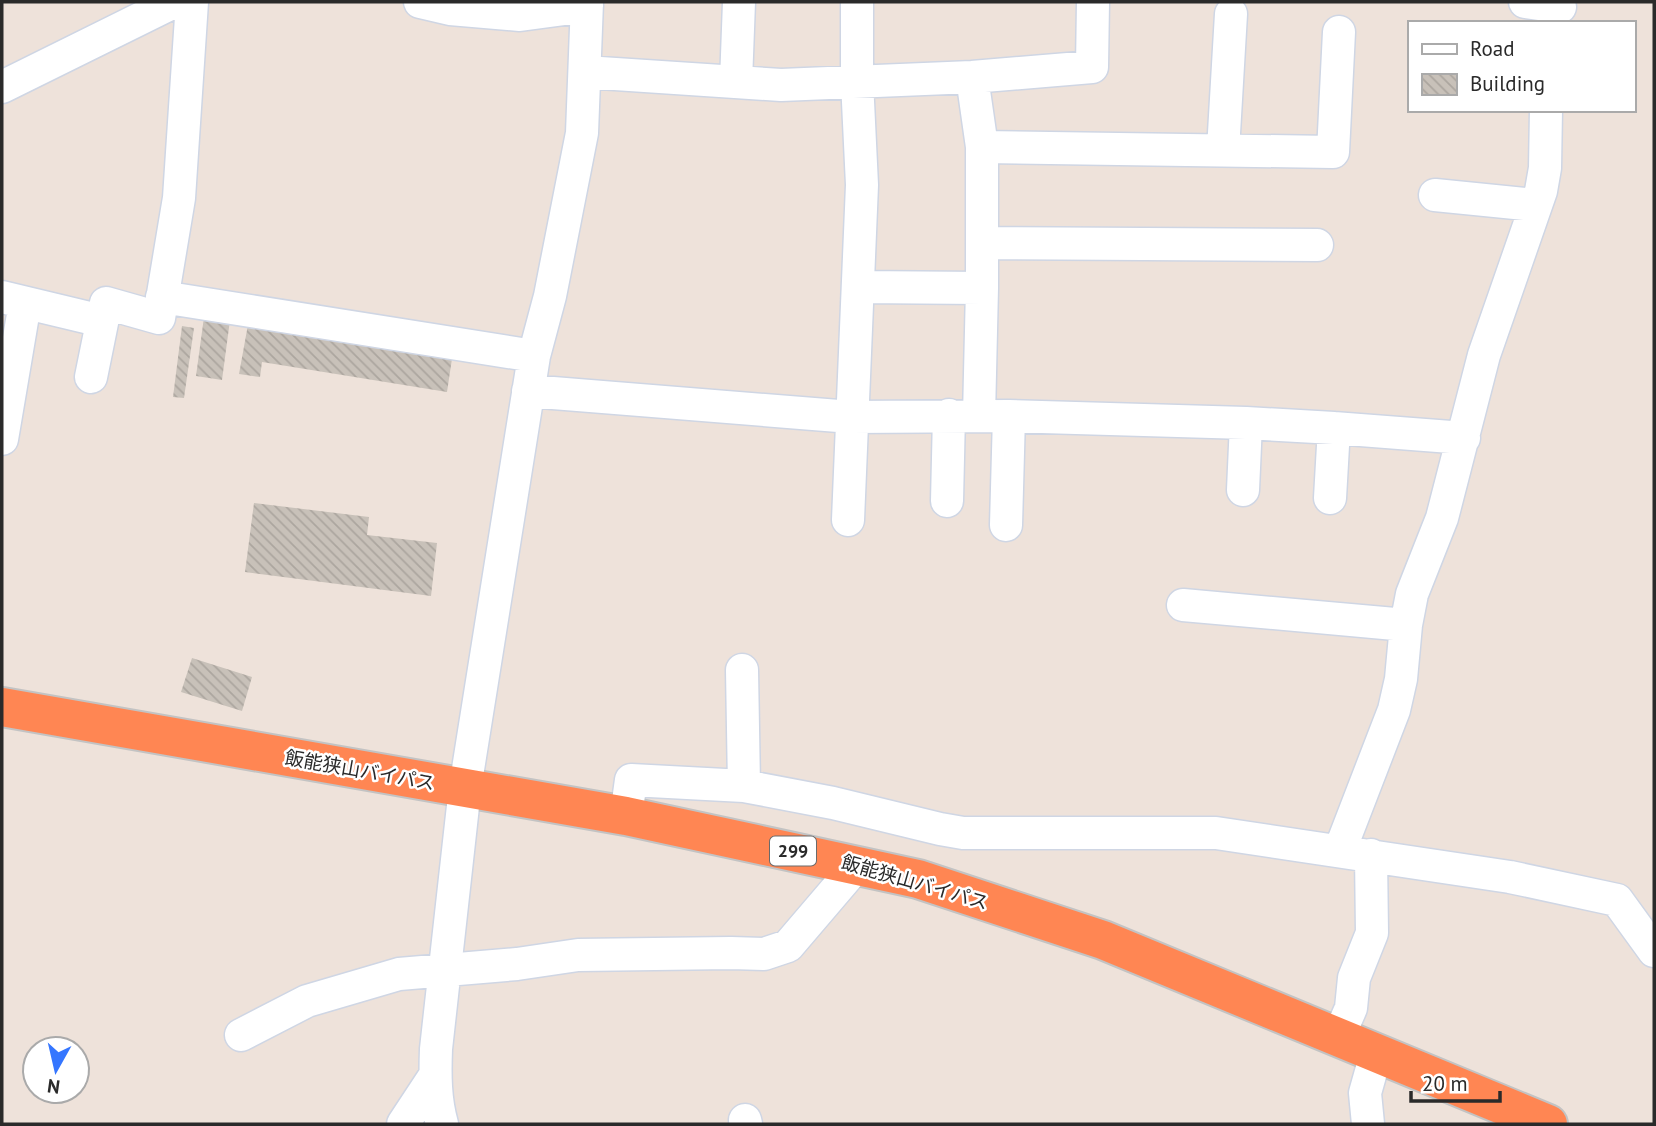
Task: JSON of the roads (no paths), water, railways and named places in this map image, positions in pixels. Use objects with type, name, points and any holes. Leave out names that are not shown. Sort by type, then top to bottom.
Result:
[{"type":"highway","name":"飯能狭山バイパス","points":[[2,707],[626,816],[918,879],[1103,940],[1548,1124]]},
{"type":"street","points":[[2,88],[174,2]]},
{"type":"street","points":[[91,377],[106,303],[159,318],[178,198],[192,2]]},
{"type":"street","points":[[420,2],[450,9],[520,15],[587,4],[582,133],[550,296],[534,356],[465,788],[444,969],[435,1077],[442,1124]]},
{"type":"street","points":[[736,82],[739,2]]},
{"type":"street","points":[[848,520],[862,185],[857,81],[857,2]]},
{"type":"street","points":[[585,72],[780,85],[1092,67],[1093,2]]},
{"type":"street","points":[[1525,2],[1559,11]]},
{"type":"street","points":[[1223,150],[1231,14]]},
{"type":"street","points":[[982,147],[1333,152],[1339,32]]},
{"type":"street","points":[[972,76],[982,147],[979,416],[1006,525]]},
{"type":"street","points":[[1338,1038],[1351,1008],[1354,978],[1372,933],[1356,853],[1401,679],[1412,594],[1442,518],[1484,355],[1535,205],[1545,167],[1546,112]]},
{"type":"street","points":[[1435,195],[1535,205]]},
{"type":"street","points":[[982,243],[1317,244]]},
{"type":"street","points":[[858,287],[982,288]]},
{"type":"street","points":[[162,297],[534,356]]},
{"type":"street","points":[[2,439],[13,300],[102,321]]},
{"type":"street","points":[[528,391],[851,417],[979,416],[1246,424],[1464,438]]},
{"type":"street","points":[[947,500],[979,416]]},
{"type":"street","points":[[1243,490],[1246,424]]},
{"type":"street","points":[[1330,498],[1334,428]]},
{"type":"street","points":[[1183,605],[1406,625]]},
{"type":"street","points":[[742,670],[744,786]]},
{"type":"street","points":[[626,816],[631,779],[744,786],[833,803],[940,829],[963,832],[1216,834],[1510,877],[1654,909]]},
{"type":"street","points":[[241,1035],[307,1001],[399,974],[517,964],[578,955],[764,954],[788,946],[858,864]]},
{"type":"street","points":[[1617,900],[1654,951]]},
{"type":"street","points":[[1368,1124],[1365,1093],[1376,1054]]},
{"type":"street","points":[[403,1124],[435,1077]]}]
